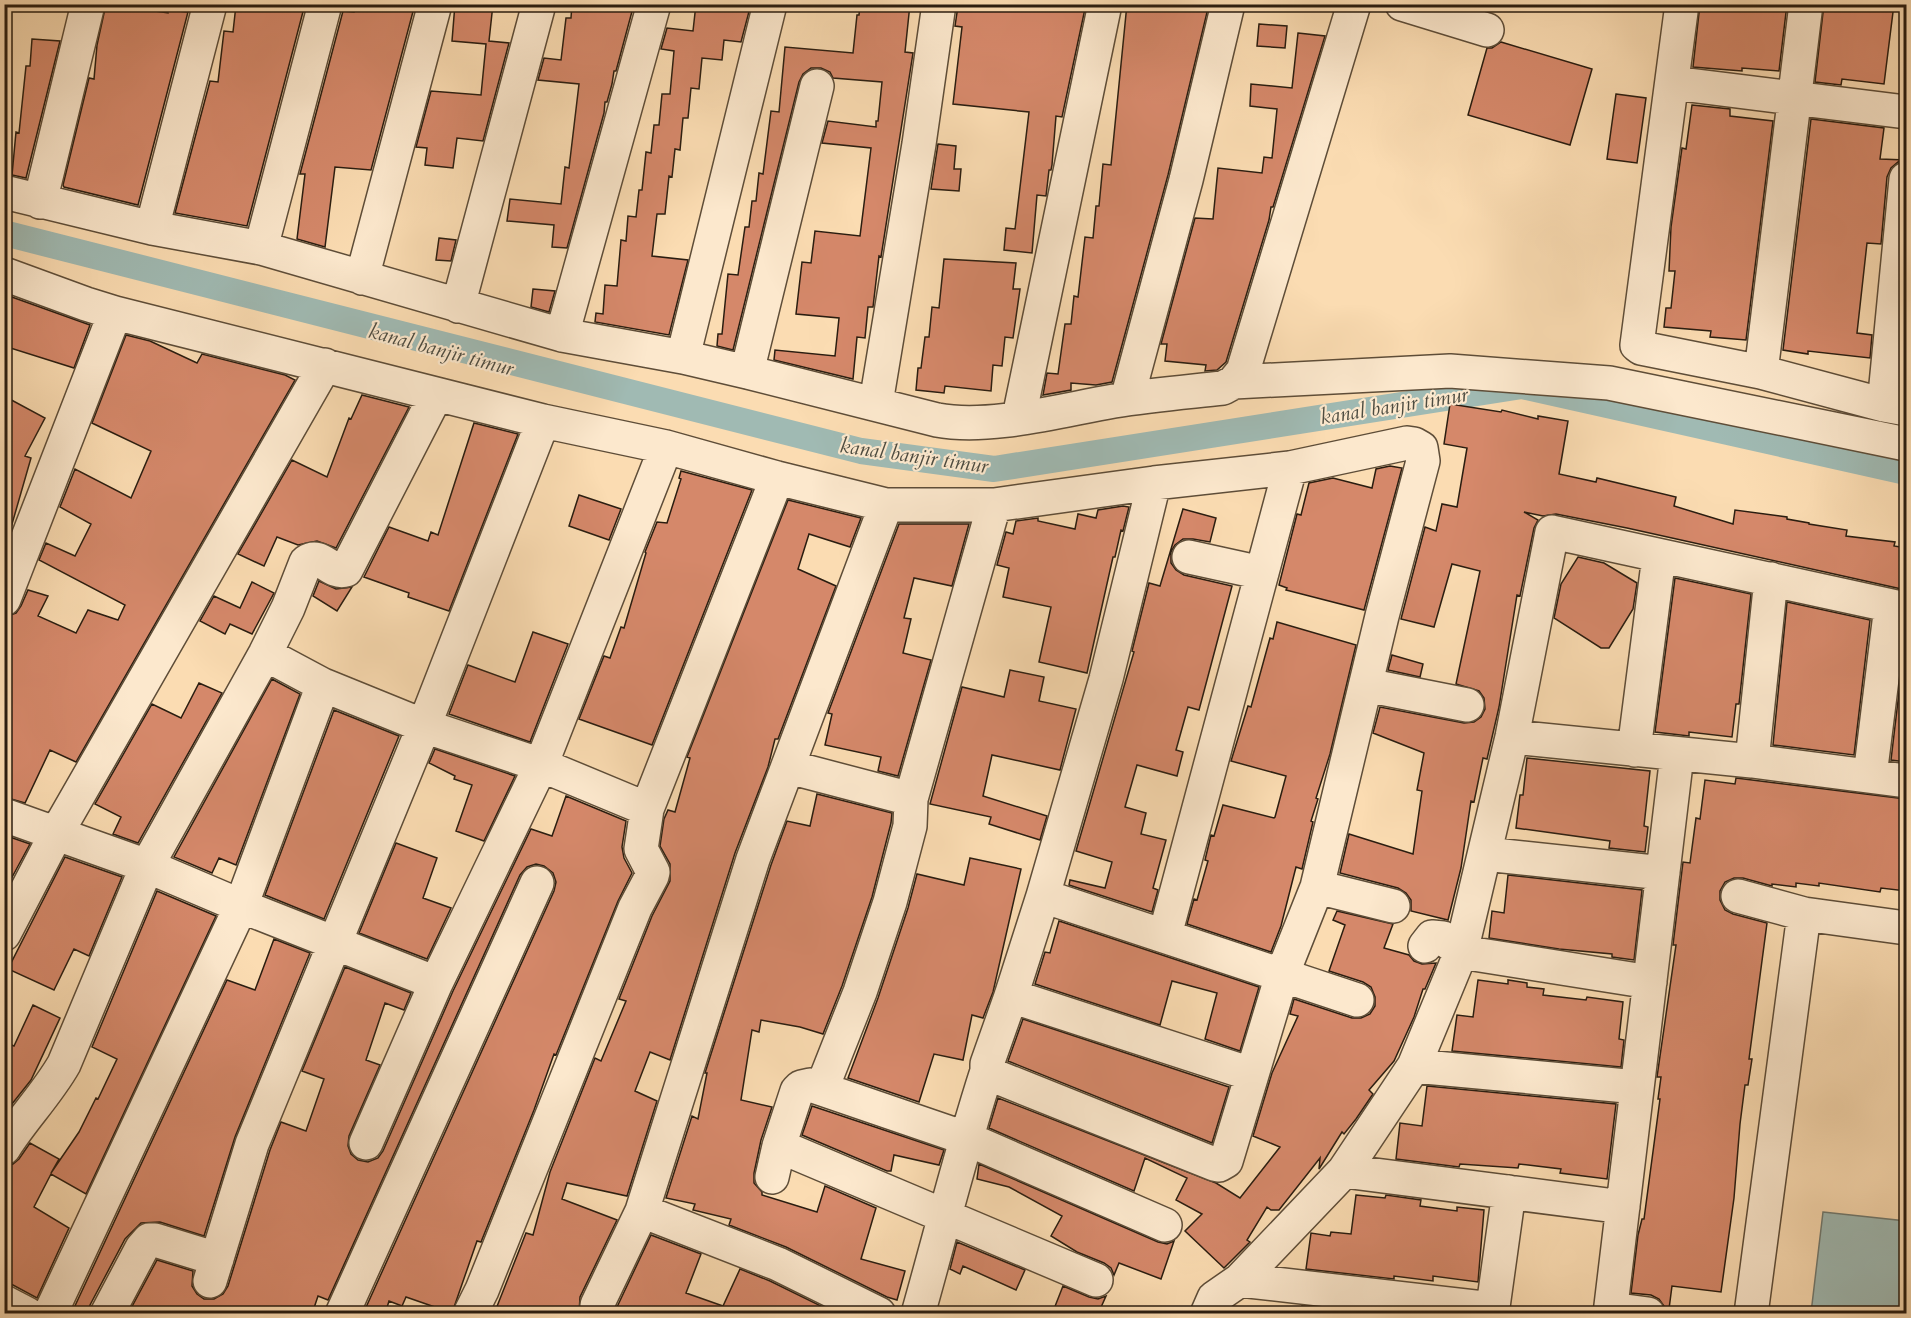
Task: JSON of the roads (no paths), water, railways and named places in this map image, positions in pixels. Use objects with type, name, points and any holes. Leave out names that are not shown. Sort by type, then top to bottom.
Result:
[{"type":"street","points":[[40,202],[88,4]]},
{"type":"street","points":[[152,228],[210,4]]},
{"type":"street","points":[[261,248],[325,4]]},
{"type":"street","points":[[362,278],[435,4]]},
{"type":"street","points":[[458,306],[539,4]]},
{"type":"street","points":[[562,336],[654,4]]},
{"type":"street","points":[[683,357],[770,4]]},
{"type":"street","points":[[876,403],[919,144],[939,4]]},
{"type":"street","points":[[1019,417],[1105,4]]},
{"type":"street","points":[[1127,399],[1186,180],[1228,4]]},
{"type":"street","points":[[4,192],[152,228],[261,248],[562,336],[683,357],[876,403],[937,420],[967,424],[1019,417],[1127,399],[1223,388],[1234,382],[1243,371],[1354,4]]},
{"type":"street","points":[[1402,4],[1487,30]]},
{"type":"street","points":[[1682,4],[1637,345],[1641,348],[1761,372],[1895,407],[1906,179]]},
{"type":"street","points":[[1761,372],[1806,4]]},
{"type":"street","points":[[1673,84],[1906,112]]},
{"type":"street","points":[[747,372],[817,86]]},
{"type":"street","points":[[4,274],[86,304],[115,312],[436,395],[666,447],[886,505],[994,505],[1154,483],[1290,468],[1407,443],[1421,448],[1423,461],[1317,887],[1282,975],[1226,1161],[1219,1165],[1014,1084],[987,1071]]},
{"type":"street","points":[[4,599],[115,312]]},
{"type":"street","points":[[4,934],[56,834],[325,365]]},
{"type":"street","points":[[1234,382],[1450,371],[1609,383],[1906,444]]},
{"type":"street","points":[[4,1148],[64,1064],[147,866],[265,654],[288,608],[306,562],[311,558],[317,558],[338,571],[346,570],[436,395]]},
{"type":"street","points":[[107,1314],[142,1248],[149,1240],[155,1240],[214,1270],[252,1144],[424,726],[543,421]]},
{"type":"street","points":[[366,1143],[436,983],[542,765],[666,447]]},
{"type":"street","points":[[1165,934],[1290,468]]},
{"type":"street","points":[[470,1314],[482,1290],[635,908],[652,876],[641,849],[646,809],[777,478]]},
{"type":"street","points":[[918,1314],[965,1138],[1043,896],[1106,679],[1154,483]]},
{"type":"street","points":[[600,1314],[597,1311],[597,1305],[642,1211],[753,859],[886,505]]},
{"type":"street","points":[[822,1088],[860,992],[890,902],[910,826],[910,799],[994,505]]},
{"type":"street","points":[[1207,1314],[1214,1298],[1240,1280],[1344,1171],[1414,1066],[1461,952],[1512,737],[1552,532],[1899,608],[1870,776]]},
{"type":"street","points":[[1189,556],[1262,573]]},
{"type":"street","points":[[1634,750],[1659,556]]},
{"type":"street","points":[[1752,761],[1771,579]]},
{"type":"street","points":[[265,654],[323,685],[424,726],[542,765],[646,809]]},
{"type":"street","points":[[50,1314],[241,906],[323,685]]},
{"type":"street","points":[[1366,685],[1467,705]]},
{"type":"street","points":[[1512,737],[1752,761],[1906,781]]},
{"type":"street","points":[[1648,1314],[1610,1311],[1677,755]]},
{"type":"street","points":[[789,767],[910,799]]},
{"type":"street","points":[[4,815],[147,866],[241,906],[436,983]]},
{"type":"street","points":[[1485,854],[1663,873]]},
{"type":"street","points":[[342,1314],[537,883]]},
{"type":"street","points":[[1317,887],[1393,906]]},
{"type":"street","points":[[1043,896],[1165,934],[1357,1000]]},
{"type":"street","points":[[1738,896],[1804,914],[1906,928]]},
{"type":"street","points":[[1751,1314],[1804,914]]},
{"type":"street","points":[[1425,946],[1432,937],[1443,938],[1461,952],[1650,982]]},
{"type":"street","points":[[1011,996],[1251,1074]]},
{"type":"street","points":[[1414,1066],[1637,1087]]},
{"type":"street","points":[[1096,1280],[945,1217],[776,1162],[797,1091],[801,1086],[810,1085],[822,1088],[965,1138],[1165,1225]]},
{"type":"street","points":[[1344,1171],[1623,1207]]},
{"type":"street","points":[[1240,1280],[1492,1311],[1509,1192]]},
{"type":"street","points":[[642,1211],[778,1264],[879,1314]]},
{"type":"street","points":[[4,1302],[27,1314]]},
{"type":"water","points":[[1823,1212],[1906,1221],[1906,1313],[1811,1313]]},
{"type":"waterway","name":"kanal banjir timur","points":[[4,233],[861,451],[994,469],[1522,386],[1906,472]]}]
